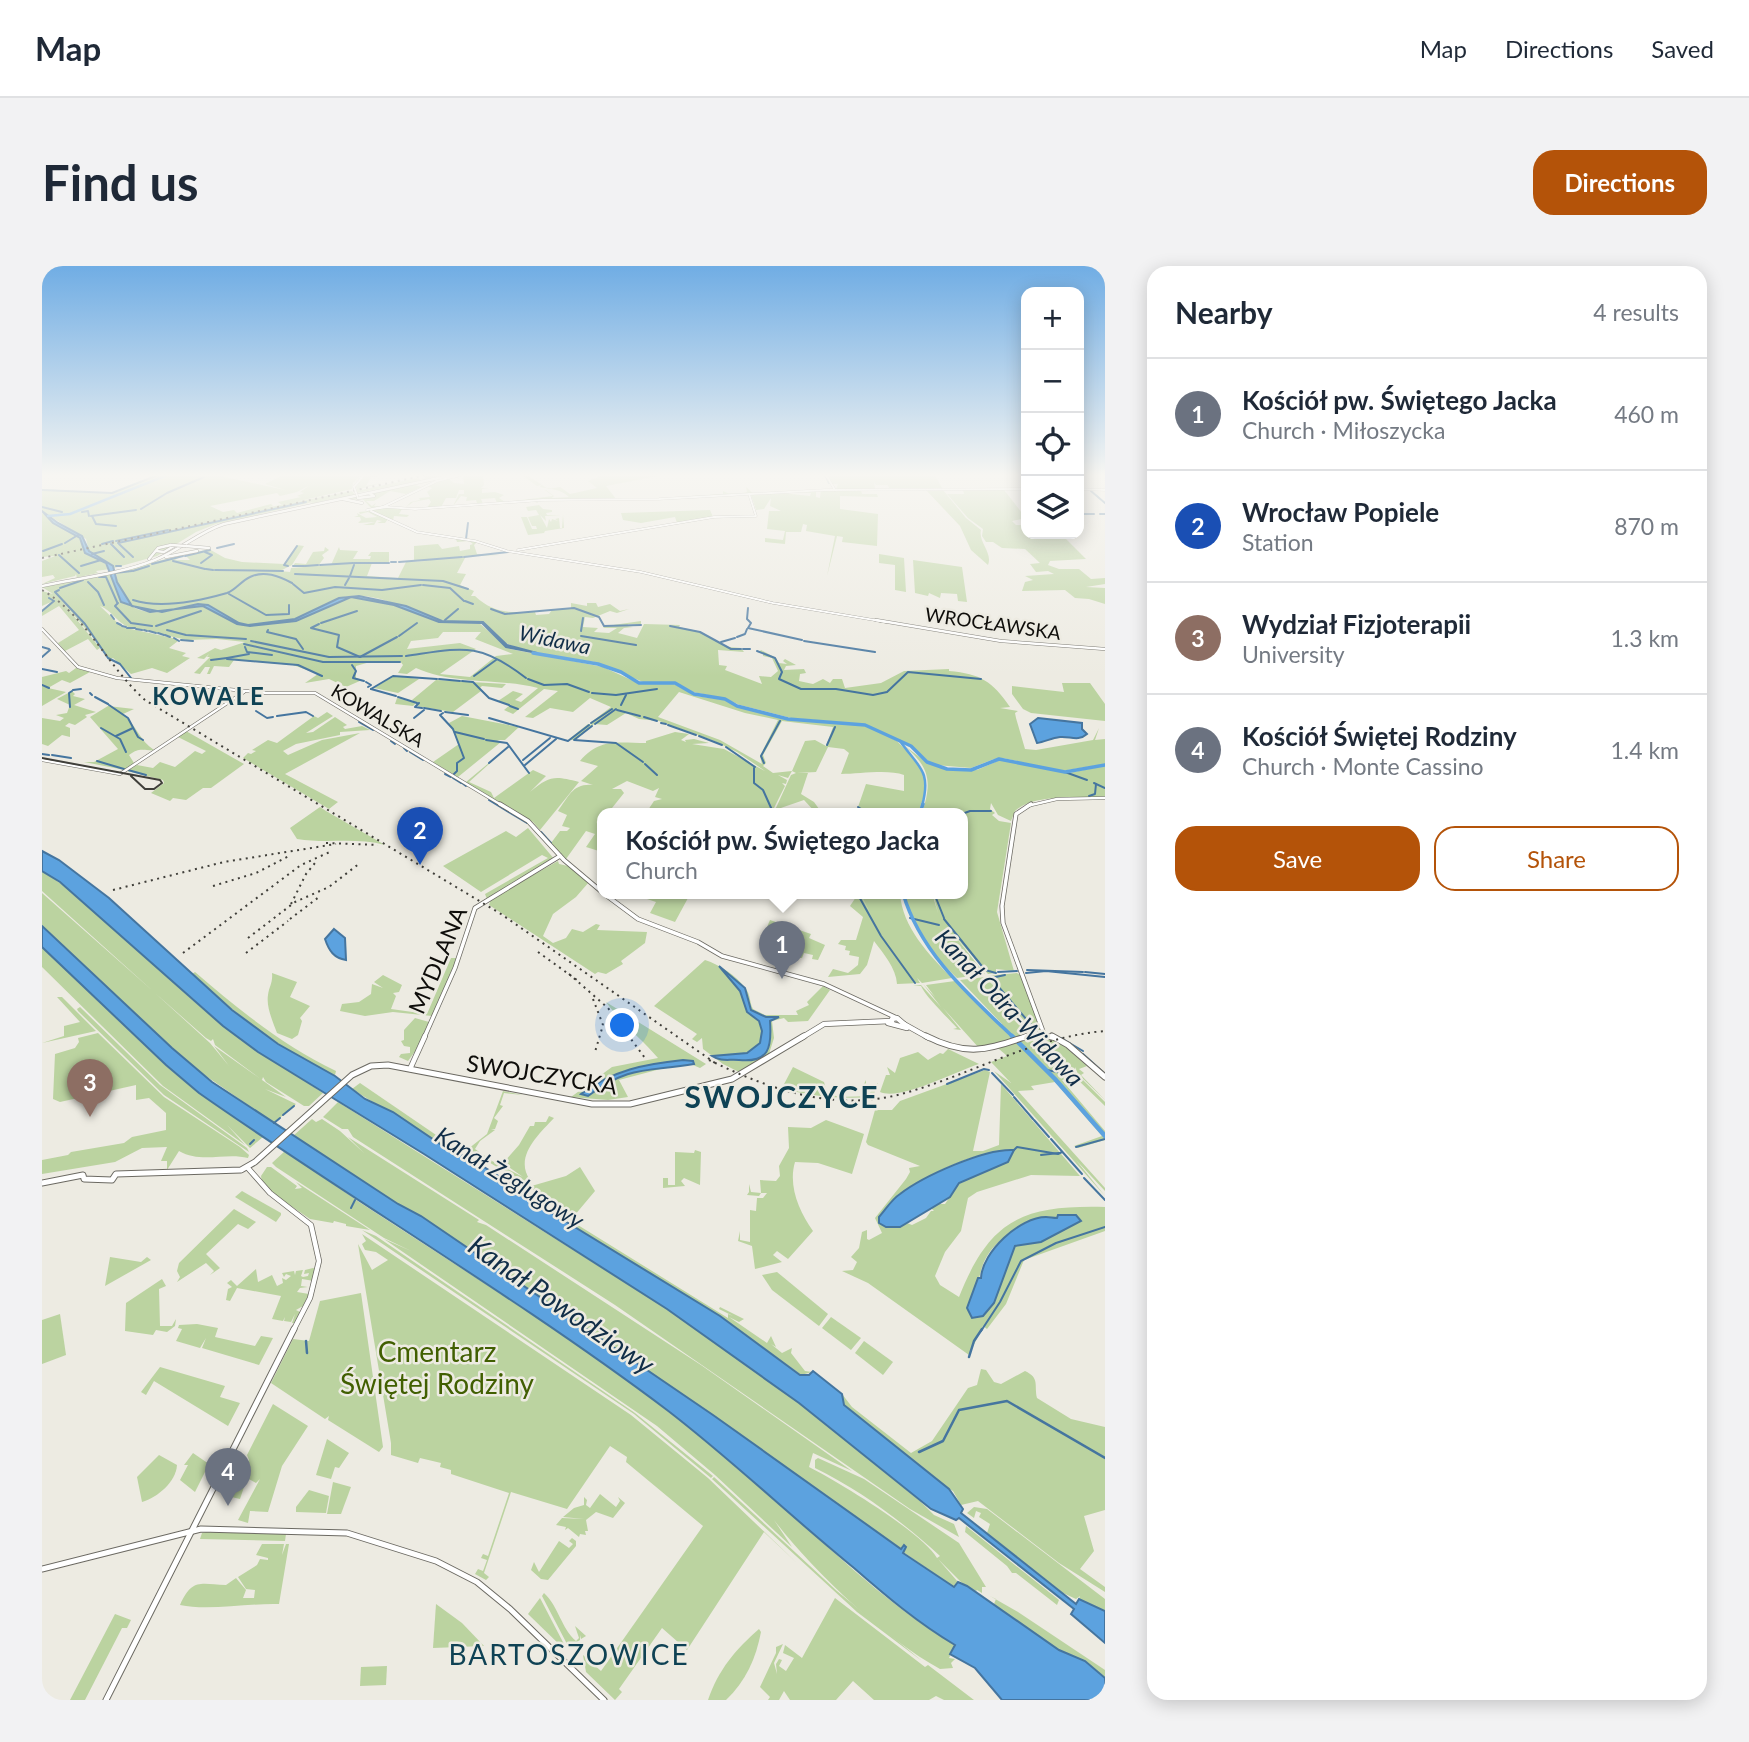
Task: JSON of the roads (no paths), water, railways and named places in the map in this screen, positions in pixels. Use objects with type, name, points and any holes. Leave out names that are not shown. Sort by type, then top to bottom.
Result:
[{"type":"main road","points":[[128,566],[161,555],[181,542]]},
{"type":"main road","points":[[156,551],[164,552],[181,542]]},
{"type":"main road","points":[[155,560],[187,542]]},
{"type":"main road","points":[[128,566],[152,558],[161,547],[171,545],[197,551]]},
{"type":"main road","points":[[42,585],[155,560],[186,550],[209,548]]},
{"type":"main road","name":"SWOJCZYCKA","points":[[247,1167],[263,1156],[352,1075],[374,1065],[410,1069],[599,1105],[630,1104],[732,1079],[760,1065],[822,1025],[893,1020],[959,1050],[977,1052],[998,1048],[1028,1036],[1044,1034]]},
{"type":"main road","points":[[1044,1034],[1065,1043],[1105,1077]]},
{"type":"main road","points":[[42,1183],[83,1175],[84,1179],[230,1172],[247,1167]]},
{"type":"street","name":"WROCŁAWSKA","points":[[481,542],[516,551],[644,573],[774,603],[1004,642],[1105,649]]},
{"type":"street","points":[[516,551],[569,542]]},
{"type":"street","name":"KOWALSKA","points":[[42,629],[80,668],[119,679],[245,691],[315,694],[528,821],[562,858],[597,889]]},
{"type":"street","points":[[42,760],[120,774],[245,691]]},
{"type":"street","points":[[1044,1034],[1003,923],[1002,906],[1016,814],[1022,807],[1049,799],[1105,798]]},
{"type":"street","name":"MYDLANA","points":[[410,1069],[455,968],[475,908],[562,858]]},
{"type":"street","name":"KOWALSKA","points":[[610,899],[634,917],[739,962],[824,984],[874,1007],[893,1020]]},
{"type":"street","points":[[106,1700],[310,1298],[318,1268],[316,1243],[309,1222],[272,1195],[247,1167]]},
{"type":"street","points":[[42,1569],[192,1531],[212,1529],[350,1534],[436,1562],[477,1582],[510,1609],[604,1700]]},
{"type":"water","points":[[81,542],[85,542],[89,551],[113,566],[117,582],[132,606],[121,602],[106,563],[85,553]]},
{"type":"water","points":[[359,596],[406,606],[442,621],[483,622],[507,645],[537,653],[506,647],[482,623],[439,622],[394,605],[351,597],[296,621],[250,626],[237,624],[203,606],[174,609],[198,604],[208,605],[239,623],[248,625],[295,619],[339,598]]},
{"type":"water","points":[[133,606],[158,611],[150,612]]},
{"type":"water","points":[[1038,718],[1082,723],[1082,729],[1087,734],[1080,738],[1060,737],[1037,743],[1030,724]]},
{"type":"water","points":[[42,851],[59,860],[109,898],[232,1010],[278,1044],[335,1076],[365,1099],[393,1112],[452,1152],[466,1156],[518,1188],[516,1191],[720,1316],[800,1375],[809,1375],[813,1371],[842,1394],[844,1405],[949,1489],[963,1509],[961,1513],[1076,1604],[1079,1599],[1105,1611],[1105,1643],[1071,1614],[1074,1609],[959,1518],[956,1520],[931,1509],[799,1403],[667,1309],[258,1052],[223,1026],[60,882],[42,871]]},
{"type":"water","points":[[42,926],[212,1082],[398,1204],[421,1216],[713,1415],[901,1549],[904,1545],[906,1547],[903,1553],[954,1587],[958,1582],[967,1586],[1059,1650],[1085,1661],[1105,1678],[1105,1700],[1002,1700],[975,1668],[950,1654],[955,1645],[890,1599],[667,1410],[552,1328],[199,1093],[42,947]]},
{"type":"water","points":[[334,929],[345,938],[346,960],[335,956],[325,939]]},
{"type":"water","points":[[719,966],[745,988],[751,1010],[766,1017],[779,1017],[770,1021],[769,1046],[763,1056],[757,1059],[725,1060],[712,1056],[747,1053],[760,1043],[762,1031],[759,1021],[747,1012],[740,991]]},
{"type":"water","points":[[683,1060],[693,1061],[694,1064],[627,1074],[588,1096],[581,1094],[617,1074]]},
{"type":"water","points":[[1014,1150],[1008,1162],[959,1183],[950,1197],[900,1227],[886,1227],[879,1223],[879,1217],[894,1199],[910,1187],[954,1165],[987,1154]]},
{"type":"water","points":[[1058,1215],[1076,1215],[1081,1221],[1041,1242],[1015,1246],[994,1303],[983,1316],[972,1318],[967,1308],[978,1278],[981,1278],[983,1268],[995,1247],[1014,1229],[1025,1223],[1046,1217],[1057,1218]]},
{"type":"waterway","points":[[102,544],[110,542]]},
{"type":"waterway","points":[[118,543],[123,542]]},
{"type":"waterway","points":[[43,551],[62,544]]},
{"type":"waterway","points":[[111,544],[124,557]]},
{"type":"waterway","points":[[119,544],[133,557]]},
{"type":"waterway","points":[[217,548],[234,544]]},
{"type":"waterway","points":[[288,566],[284,565],[297,546]]},
{"type":"waterway","points":[[185,556],[210,550]]},
{"type":"waterway","points":[[92,554],[104,551]]},
{"type":"waterway","points":[[201,563],[212,555],[205,552]]},
{"type":"waterway","points":[[464,557],[508,552]]},
{"type":"waterway","points":[[59,555],[79,573]]},
{"type":"waterway","points":[[152,564],[183,556]]},
{"type":"waterway","points":[[399,562],[462,557]]},
{"type":"waterway","points":[[81,566],[101,560]]},
{"type":"waterway","points":[[173,561],[205,569]]},
{"type":"waterway","points":[[391,562],[396,562]]},
{"type":"waterway","points":[[320,565],[353,563]]},
{"type":"waterway","points":[[354,563],[389,563]]},
{"type":"waterway","points":[[305,566],[318,565]]},
{"type":"waterway","points":[[350,576],[354,565]]},
{"type":"waterway","points":[[116,566],[121,566]]},
{"type":"waterway","points":[[133,571],[149,566]]},
{"type":"waterway","points":[[293,566],[304,566]]},
{"type":"waterway","points":[[206,569],[213,570]]},
{"type":"waterway","points":[[215,570],[283,571]]},
{"type":"waterway","points":[[115,573],[132,571]]},
{"type":"waterway","points":[[133,600],[168,604],[204,599],[230,592],[247,579],[261,574],[277,576],[292,583]]},
{"type":"waterway","points":[[295,574],[443,581],[468,589]]},
{"type":"waterway","points":[[99,577],[106,577],[117,602]]},
{"type":"waterway","points":[[345,585],[349,578]]},
{"type":"waterway","points":[[60,588],[83,580]]},
{"type":"waterway","points":[[88,582],[98,592],[104,605]]},
{"type":"waterway","points":[[293,584],[304,593],[335,587],[382,590],[421,585]]},
{"type":"waterway","points":[[423,585],[450,588],[464,601]]},
{"type":"waterway","points":[[59,590],[55,592],[85,624],[108,658],[120,664],[131,678]]},
{"type":"waterway","points":[[229,594],[266,615],[289,614],[289,605]]},
{"type":"waterway","points":[[42,611],[54,601],[49,598]]},
{"type":"waterway","points":[[465,601],[473,604]]},
{"type":"waterway","points":[[118,603],[115,606],[131,623],[152,626]]},
{"type":"waterway","points":[[491,609],[505,614],[574,608],[599,617],[604,626],[641,625]]},
{"type":"waterway","points":[[748,608],[747,619],[751,623],[748,628],[802,640]]},
{"type":"waterway","points":[[445,620],[458,609]]},
{"type":"waterway","points":[[156,626],[201,611]]},
{"type":"waterway","points":[[321,623],[357,611]]},
{"type":"waterway","points":[[111,615],[114,619]]},
{"type":"waterway","points":[[581,631],[583,618]]},
{"type":"waterway","points":[[117,623],[121,625]]},
{"type":"waterway","points":[[399,636],[417,623]]},
{"type":"waterway","points":[[319,624],[311,628],[339,635],[337,647],[359,657]]},
{"type":"waterway","points":[[122,626],[126,627]]},
{"type":"waterway","points":[[670,626],[700,632],[731,649],[741,649]]},
{"type":"waterway","points":[[127,628],[135,628]]},
{"type":"waterway","points":[[136,629],[142,630]]},
{"type":"waterway","points":[[737,637],[745,634],[747,629]]},
{"type":"waterway","points":[[167,630],[186,635],[246,639]]},
{"type":"waterway","points":[[268,630],[267,632],[296,639],[303,649]]},
{"type":"waterway","points":[[149,631],[156,633]]},
{"type":"waterway","points":[[158,633],[164,635]]},
{"type":"waterway","points":[[165,635],[170,637]]},
{"type":"waterway","points":[[581,636],[636,645]]},
{"type":"waterway","points":[[361,657],[397,637]]},
{"type":"waterway","points":[[174,638],[179,641]]},
{"type":"waterway","points":[[721,642],[735,638]]},
{"type":"waterway","points":[[181,640],[193,641]]},
{"type":"waterway","points":[[251,641],[329,657],[359,657]]},
{"type":"waterway","points":[[804,641],[875,652]]},
{"type":"waterway","points":[[244,644],[323,662],[400,662]]},
{"type":"waterway","points":[[42,647],[49,649]]},
{"type":"waterway","points":[[245,647],[247,652],[272,655]]},
{"type":"waterway","points":[[743,649],[750,649]]},
{"type":"waterway","points":[[42,657],[50,650]]},
{"type":"waterway","points":[[406,656],[469,650],[495,658],[526,678]]},
{"type":"waterway","points":[[757,651],[775,658],[782,672],[779,679],[801,689],[836,689],[873,695],[887,692],[908,672],[981,679]]},
{"type":"waterway","name":"Widawa","points":[[533,653],[598,664],[621,672],[639,683],[675,683],[694,694],[725,699],[737,706],[788,719],[865,725],[911,746],[927,762],[947,769],[971,770],[999,759],[1065,772],[1105,765]]},
{"type":"waterway","points":[[211,660],[249,654]]},
{"type":"waterway","points":[[361,657],[402,656]]},
{"type":"waterway","points":[[227,659],[298,665],[322,676]]},
{"type":"waterway","points":[[474,676],[496,660]]},
{"type":"waterway","points":[[352,665],[356,671],[353,678],[364,681]]},
{"type":"waterway","points":[[42,669],[57,672]]},
{"type":"waterway","points":[[396,696],[371,689],[393,676],[437,679]]},
{"type":"waterway","points":[[439,679],[460,681]]},
{"type":"waterway","points":[[528,679],[544,685],[567,684],[589,692]]},
{"type":"waterway","points":[[462,681],[473,682],[489,698],[509,705]]},
{"type":"waterway","points":[[366,682],[371,685],[368,687]]},
{"type":"waterway","points":[[42,685],[49,688]]},
{"type":"waterway","points":[[73,690],[81,689]]},
{"type":"waterway","points":[[592,693],[616,695],[657,689]]},
{"type":"waterway","points":[[70,707],[69,693],[72,691]]},
{"type":"waterway","points":[[621,705],[626,695]]},
{"type":"waterway","points":[[95,697],[108,704]]},
{"type":"waterway","points":[[398,697],[417,703]]},
{"type":"waterway","points":[[419,703],[415,707],[422,708]]},
{"type":"waterway","points":[[109,705],[128,718],[138,737],[143,740]]},
{"type":"waterway","points":[[510,706],[518,709]]},
{"type":"waterway","points":[[424,708],[441,711]]},
{"type":"waterway","points":[[591,723],[612,709]]},
{"type":"waterway","points":[[595,724],[616,709]]},
{"type":"waterway","points":[[414,718],[424,710]]},
{"type":"waterway","points":[[617,710],[640,716]]},
{"type":"waterway","points":[[256,711],[267,718],[273,717]]},
{"type":"waterway","points":[[277,716],[306,712],[313,716]]},
{"type":"waterway","points":[[445,712],[468,715]]},
{"type":"waterway","points":[[443,713],[440,715],[453,729],[464,758],[457,763],[457,771],[454,774]]},
{"type":"waterway","points":[[644,717],[657,721]]},
{"type":"waterway","points":[[489,718],[568,741],[589,725]]},
{"type":"waterway","points":[[764,763],[761,756],[780,721]]},
{"type":"waterway","points":[[359,722],[373,730]]},
{"type":"waterway","points":[[661,723],[666,724]]},
{"type":"waterway","points":[[668,725],[696,735]]},
{"type":"waterway","points":[[592,726],[574,740],[616,743],[643,762]]},
{"type":"waterway","points":[[827,745],[835,727]]},
{"type":"waterway","points":[[101,728],[120,739],[126,752]]},
{"type":"waterway","points":[[116,736],[133,728]]},
{"type":"waterway","points":[[455,732],[484,739]]},
{"type":"waterway","points":[[699,736],[722,745]]},
{"type":"waterway","points":[[523,760],[550,738]]},
{"type":"waterway","points":[[525,765],[556,739]]},
{"type":"waterway","points":[[486,740],[507,743],[529,773]]},
{"type":"waterway","points":[[391,741],[395,744]]},
{"type":"waterway","name":"Kanał Odra-Widawa","points":[[900,741],[922,770],[925,784],[922,806]]},
{"type":"waterway","points":[[489,763],[508,747]]},
{"type":"waterway","points":[[726,747],[755,767]]},
{"type":"waterway","points":[[404,748],[407,751]]},
{"type":"waterway","points":[[410,752],[423,760]]},
{"type":"waterway","points":[[42,754],[49,755]]},
{"type":"waterway","points":[[52,755],[71,758]]},
{"type":"waterway","points":[[97,761],[124,769]]},
{"type":"waterway","points":[[645,764],[657,775]]},
{"type":"waterway","points":[[754,768],[754,783],[763,790],[771,808]]},
{"type":"waterway","points":[[128,770],[146,775]]},
{"type":"waterway","points":[[1065,772],[1087,780]]},
{"type":"waterway","points":[[445,774],[451,777]]},
{"type":"waterway","points":[[453,778],[461,783]]},
{"type":"waterway","points":[[462,783],[466,786]]},
{"type":"waterway","points":[[1094,783],[1105,788]]},
{"type":"waterway","points":[[1089,796],[1095,794],[1096,784]]},
{"type":"waterway","points":[[489,800],[527,823]]},
{"type":"waterway","name":"Kanał Odra-Widawa","points":[[922,808],[923,804]]},
{"type":"waterway","points":[[968,812],[991,811]]},
{"type":"waterway","points":[[541,832],[551,843]]},
{"type":"waterway","points":[[860,899],[881,936],[915,983]]},
{"type":"waterway","name":"Kanał Odra-Widawa","points":[[905,899],[921,935],[948,972],[1014,1038]]},
{"type":"waterway","points":[[936,899],[944,918]]},
{"type":"waterway","points":[[910,918],[939,925]]},
{"type":"waterway","points":[[944,919],[985,970],[996,973]]},
{"type":"waterway","points":[[1027,970],[1083,972]]},
{"type":"waterway","points":[[998,972],[1017,971]]},
{"type":"waterway","points":[[1026,973],[1046,971],[1105,977]]},
{"type":"waterway","points":[[1085,972],[1105,974]]},
{"type":"waterway","points":[[1005,975],[991,978],[1033,1027]]},
{"type":"waterway","name":"Kanał Odra-Widawa","points":[[1014,1038],[1055,1079],[1105,1136]]},
{"type":"waterway","points":[[1061,1038],[1083,1051]]},
{"type":"waterway","points":[[1083,1054],[1104,1073]]},
{"type":"waterway","points":[[947,1084],[984,1069],[989,1070]]},
{"type":"waterway","points":[[1047,1070],[1072,1075]]},
{"type":"waterway","points":[[992,1073],[1013,1095]]},
{"type":"waterway","points":[[1014,1097],[1033,1119]]},
{"type":"waterway","points":[[283,1115],[294,1106]]},
{"type":"waterway","points":[[274,1123],[280,1118]]},
{"type":"waterway","points":[[1034,1120],[1049,1137]]},
{"type":"waterway","points":[[1051,1139],[1082,1174]]},
{"type":"waterway","points":[[1076,1147],[1105,1139]]},
{"type":"waterway","points":[[250,1144],[254,1140]]},
{"type":"waterway","points":[[1014,1150],[1017,1147],[1055,1153]]},
{"type":"waterway","points":[[1055,1153],[1062,1152]]},
{"type":"waterway","points":[[1041,1155],[1055,1153]]},
{"type":"waterway","points":[[1055,1153],[1059,1153]]},
{"type":"waterway","points":[[1084,1178],[1105,1200]]},
{"type":"waterway","points":[[351,1208],[355,1200]]},
{"type":"waterway","points":[[981,1331],[1000,1302],[1021,1261],[1056,1243],[1105,1227]]},
{"type":"waterway","points":[[969,1357],[974,1341],[982,1329]]},
{"type":"waterway","points":[[306,1341],[307,1353]]},
{"type":"waterway","points":[[919,1452],[943,1441],[959,1410],[1007,1401],[1105,1458]]},
{"type":"tram line","points":[[42,758],[160,780],[162,783],[154,789],[145,789],[131,776]]},
{"type":"railway","points":[[42,558],[116,542]]},
{"type":"railway","points":[[42,590],[72,613],[145,700],[501,914],[715,1063]]},
{"type":"railway","points":[[326,843],[378,845]]},
{"type":"railway","points":[[113,890],[224,862],[336,844]]},
{"type":"railway","points":[[183,953],[301,865],[332,851]]},
{"type":"railway","points":[[213,886],[256,873],[291,855]]},
{"type":"railway","points":[[291,904],[306,874],[315,863]]},
{"type":"railway","points":[[248,938],[295,902],[329,887],[360,863]]},
{"type":"railway","points":[[290,919],[319,897]]},
{"type":"railway","points":[[246,953],[288,921]]},
{"type":"railway","points":[[538,952],[571,975]]},
{"type":"railway","points":[[571,975],[577,980]]},
{"type":"railway","points":[[571,975],[608,1008],[645,1058]]},
{"type":"railway","points":[[593,999],[603,1025],[595,1052]]},
{"type":"railway","points":[[715,1063],[756,1081],[804,1095],[829,1099],[879,1099],[930,1085],[1028,1048],[1105,1031]]},
{"type":"railway","points":[[709,1060],[715,1063]]},
{"type":"place","name":"Wrocław Popiele","points":[[420,865]]},
{"type":"place","name":"Kościół pw. Świętego Jacka","points":[[782,979]]},
{"type":"place","name":"Wydział Fizjoterapii","points":[[90,1117]]},
{"type":"place","name":"Kościół Świętej Rodziny","points":[[228,1506]]},
{"type":"district","name":"KOWALE","points":[[209,695]]},
{"type":"district","name":"SWOJCZYCE","points":[[782,1096]]},
{"type":"district","name":"BARTOSZOWICE","points":[[569,1654]]},
{"type":"water label","name":"Kanał Żeglugowy","points":[[510,1177]]},
{"type":"water label","name":"Kanał Powodziowy","points":[[562,1304]]},
{"type":"park label","name":"Cmentarz Świętej Rodziny","points":[[437,1367]]}]
